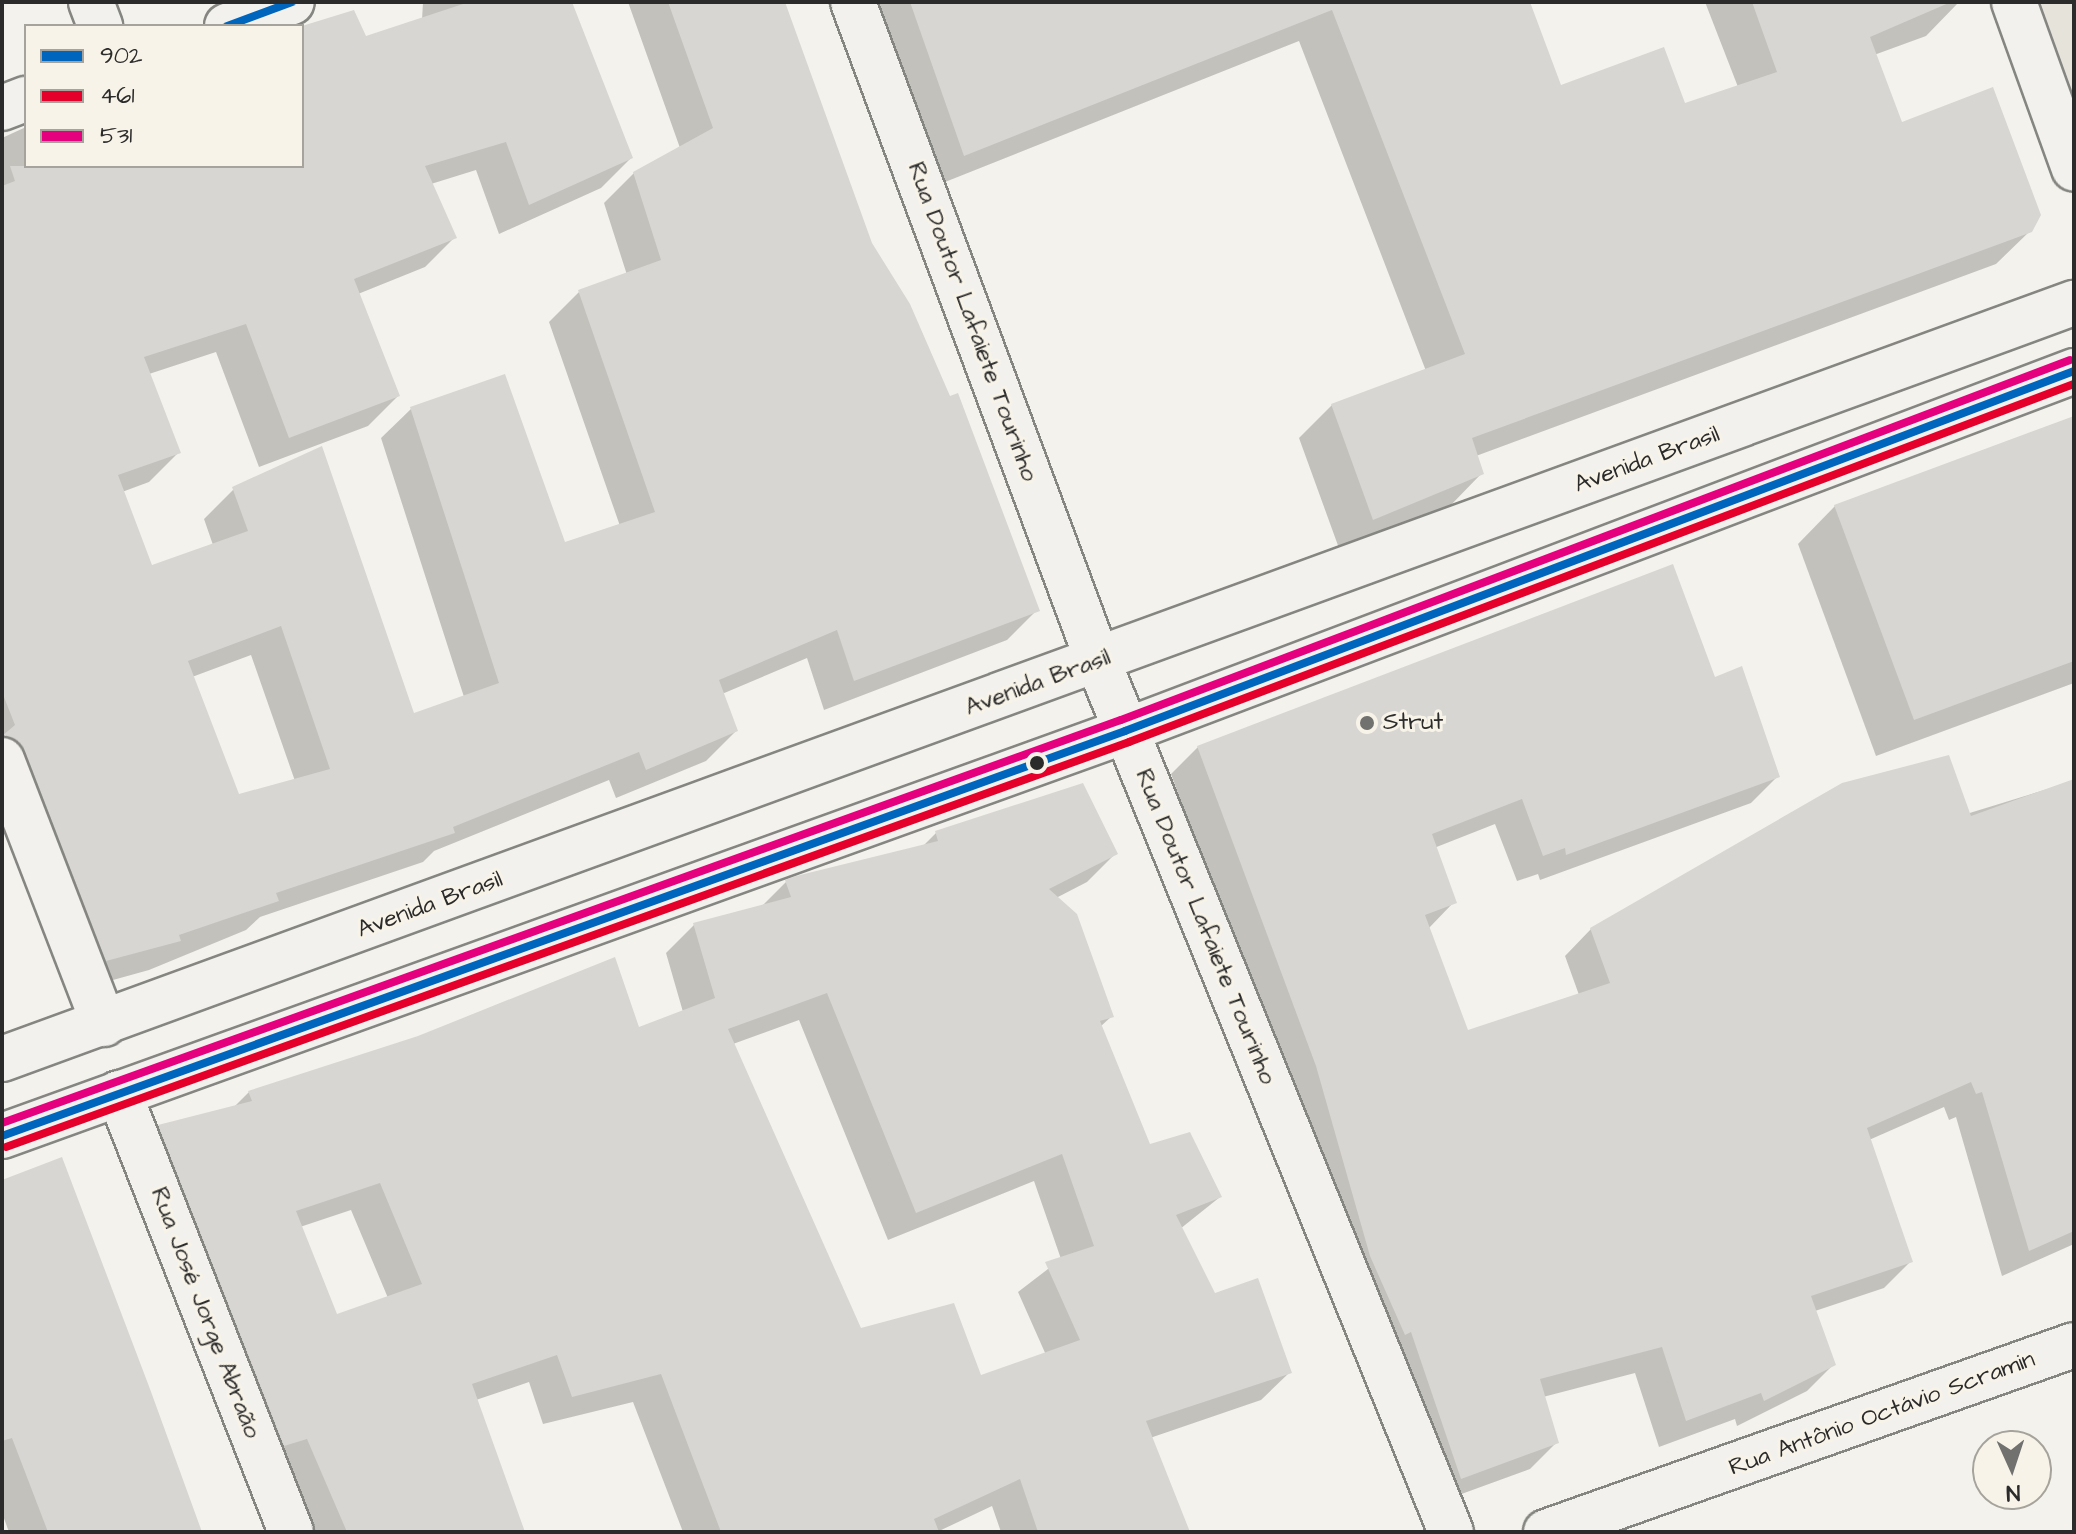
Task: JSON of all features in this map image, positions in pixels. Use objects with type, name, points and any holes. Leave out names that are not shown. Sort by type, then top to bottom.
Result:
[{"type":"main road","points":[[91,2],[99,24]]},
{"type":"main road","points":[[232,24],[292,2]]},
{"type":"main road","name":"Rua Doutor Lafaiete Tourinho","points":[[853,2],[1125,731],[1451,1532]]},
{"type":"main road","points":[[2014,2],[2074,169]]},
{"type":"main road","points":[[2,108],[24,100]]},
{"type":"main road","name":"Avenida Brasil","points":[[2,1059],[2074,303]]},
{"type":"main road","points":[[2,1136],[1125,731],[2074,371]]},
{"type":"main road","points":[[2,760],[104,1024]]},
{"type":"main road","name":"Rua José Jorge Abraão","points":[[119,1093],[291,1532]]},
{"type":"main road","name":"Rua Antônio Octávio Scramin","points":[[1546,1532],[2074,1345]]},
{"type":"main road","name":"Rua Antônio Octávio Scramin","points":[[1628,1532],[1689,1483]]},
{"type":"shaded area","points":[[2014,2],[2074,2],[2074,169]]},
{"type":"building","points":[[469,2],[572,2],[633,158],[529,205],[506,142],[425,166],[457,238],[354,279],[400,396],[289,438],[246,324],[144,357],[181,453],[118,475],[152,565],[248,531],[232,487],[322,446],[414,713],[499,683],[410,407],[505,374],[565,542],[655,512],[578,290],[661,260],[633,172],[713,128],[668,2],[785,2],[872,243],[910,304],[950,396],[958,393],[1040,611],[854,681],[837,630],[719,680],[738,731],[646,770],[639,752],[453,827],[455,833],[276,893],[279,901],[179,935],[181,941],[106,961],[25,751],[2,736],[15,725],[2,692],[2,186],[15,181],[10,166],[304,168],[304,25],[354,10],[366,36]],"holes":[[[281,626],[330,769],[239,794],[188,661]]]},
{"type":"building","points":[[910,2],[1530,2],[1561,85],[1664,47],[1685,103],[1777,72],[1752,2],[1951,2],[1870,37],[1902,122],[1993,87],[2041,215],[2032,232],[1472,438],[1484,474],[1373,520],[1331,404],[1465,354],[1332,10],[964,156]]},
{"type":"building","points":[[2074,416],[2074,661],[1914,720],[1834,505]]},
{"type":"building","points":[[1673,564],[1715,677],[1742,666],[1780,777],[1566,855],[1565,848],[1543,856],[1522,799],[1432,834],[1457,903],[1425,915],[1468,1030],[1610,983],[1590,928],[1842,783],[1949,755],[1971,816],[2074,779],[2074,1231],[2029,1251],[1982,1092],[1976,1094],[1971,1082],[1867,1128],[1913,1262],[1811,1296],[1836,1365],[1764,1401],[1761,1393],[1686,1421],[1662,1347],[1540,1379],[1559,1443],[1461,1479],[1411,1332],[1405,1335],[1370,1256],[1316,1066],[1197,746]]},
{"type":"building","points":[[1083,783],[1118,854],[1049,889],[1077,914],[1114,1017],[1100,1021],[1150,1144],[1190,1132],[1222,1197],[1176,1215],[1215,1293],[1258,1278],[1292,1373],[1146,1421],[1190,1532],[1038,1532],[1020,1479],[934,1519],[939,1532],[721,1532],[661,1374],[572,1397],[557,1355],[472,1384],[525,1532],[347,1532],[307,1439],[284,1446],[158,1125],[252,1101],[248,1091],[418,1036],[615,957],[639,1027],[715,998],[693,923],[791,897],[785,880],[938,841],[935,831]],"holes":[[[827,993],[916,1213],[1062,1154],[1094,1246],[1045,1262],[1080,1340],[981,1375],[954,1303],[861,1328],[728,1029]],[[380,1183],[422,1284],[337,1314],[296,1211]]]},
{"type":"building","points":[[62,1157],[202,1532],[48,1532],[12,1438],[2,1441],[2,1180]]},
{"type":"transit line","name":"902","points":[[232,24],[292,2]]},
{"type":"transit line","name":"531","points":[[2,1123],[1121,720],[2070,360]]},
{"type":"transit line","name":"902","points":[[2,1136],[1125,731],[2074,371]]},
{"type":"transit line","name":"461","points":[[6,1147],[1129,742],[2074,384]]},
{"type":"place","name":"Strut","points":[[1367,723]]}]
